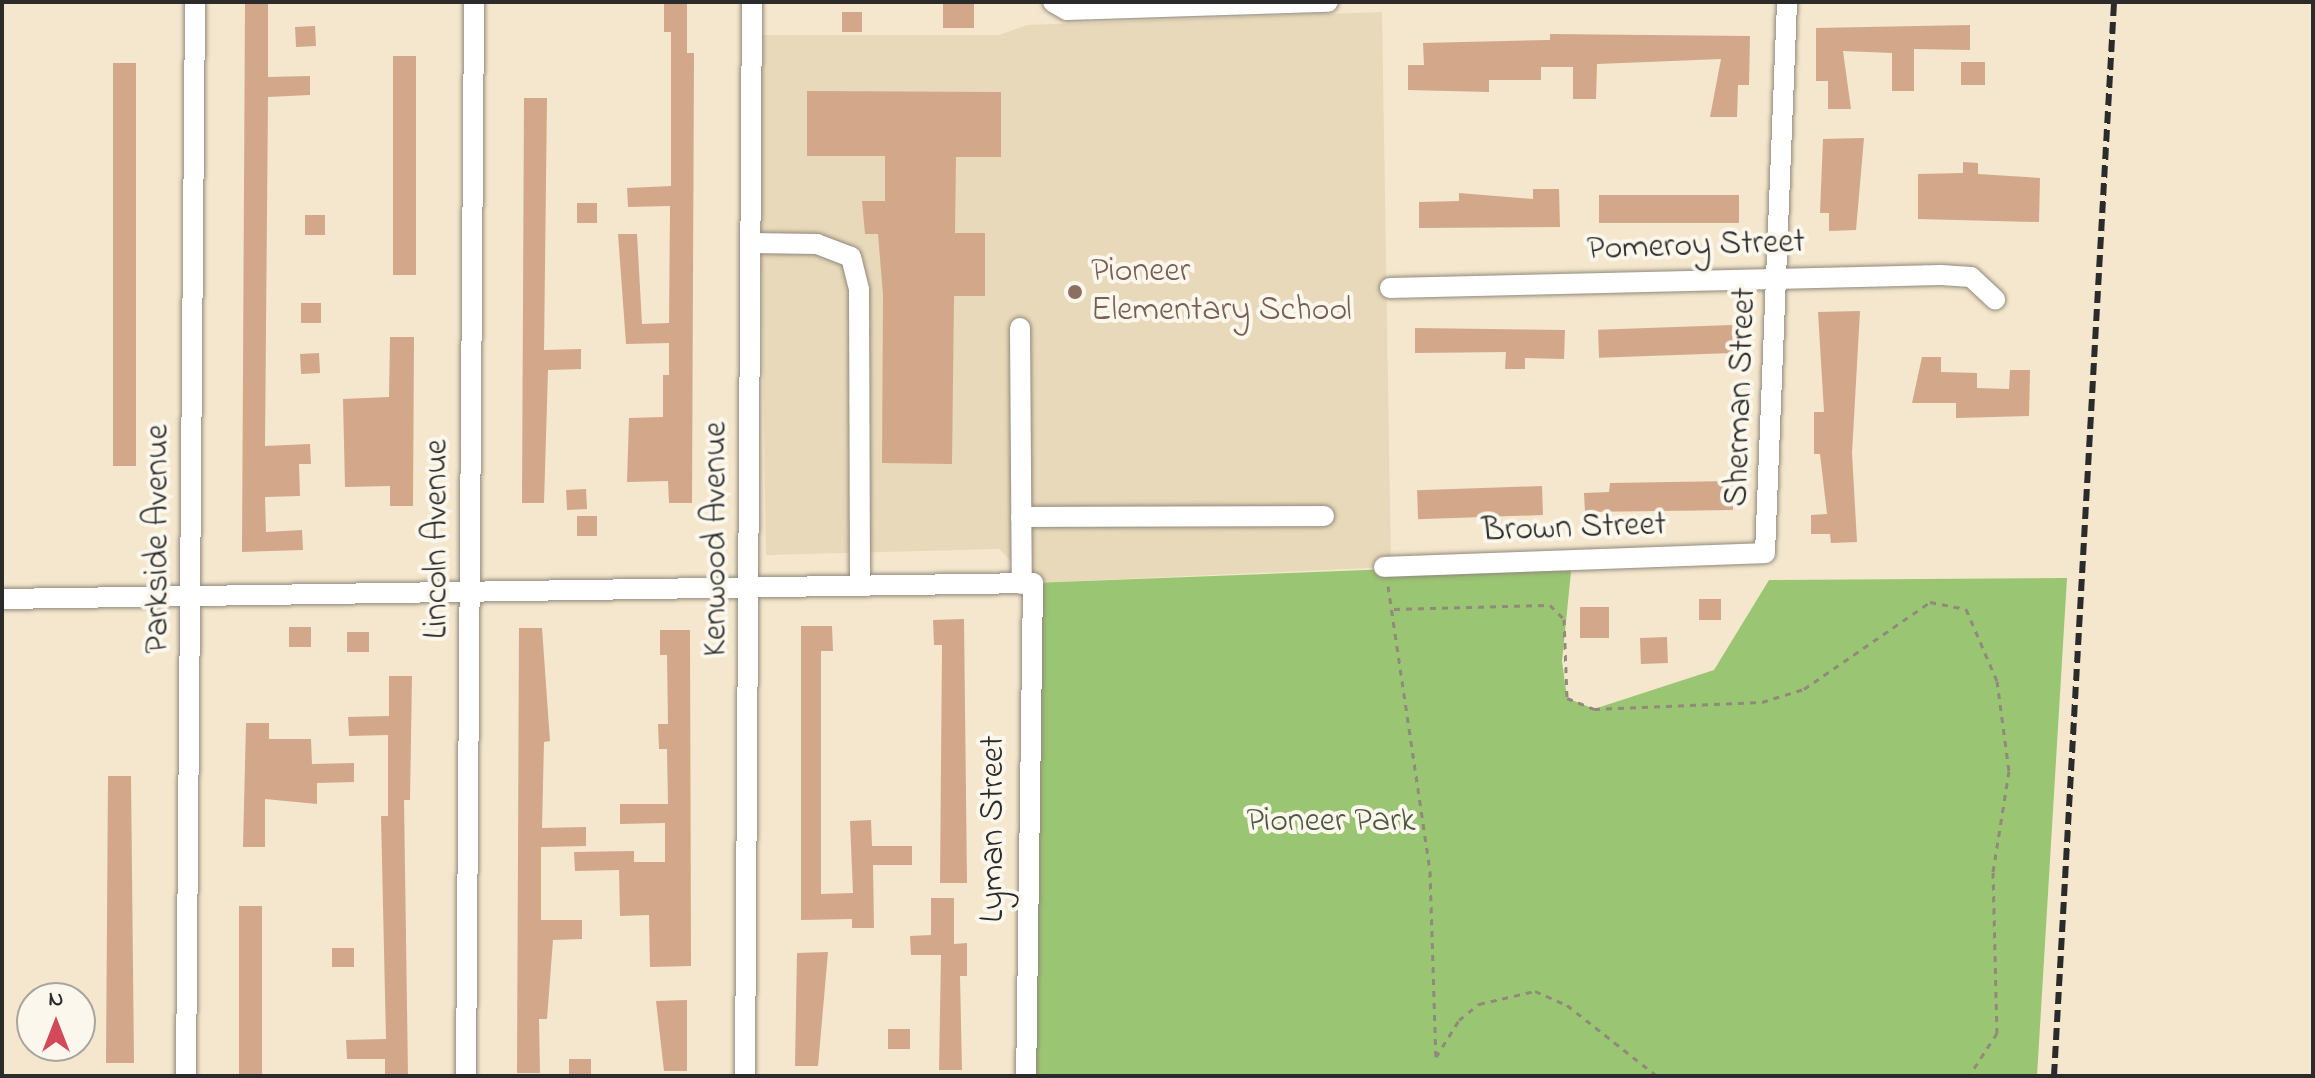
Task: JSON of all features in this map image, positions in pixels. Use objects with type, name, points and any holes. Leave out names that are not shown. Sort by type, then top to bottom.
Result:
[{"type":"street","name":"Parkside Avenue","points":[[186,1076],[195,2]]},
{"type":"street","name":"Lincoln Avenue","points":[[466,1076],[474,2]]},
{"type":"street","name":"Kenwood Avenue","points":[[745,1076],[752,2]]},
{"type":"street","points":[[1053,2],[1067,10],[1328,2]]},
{"type":"street","name":"Sherman Street","points":[[1765,553],[1787,2]]},
{"type":"street","points":[[751,243],[817,244],[851,257],[859,290],[860,584]]},
{"type":"street","name":"Pomeroy Street","points":[[1390,288],[1777,276],[1971,277],[1995,299]]},
{"type":"street","name":"Lyman Street","points":[[1020,328],[1021,517],[1027,584],[1026,1076]]},
{"type":"street","points":[[1021,517],[1324,516]]},
{"type":"street","name":"Brown Street","points":[[1384,567],[1765,553]]},
{"type":"street","points":[[2,599],[748,584],[1027,584]]},
{"type":"path","points":[[1657,1076],[1567,1005],[1535,991],[1479,1004],[1459,1020],[1436,1057],[1430,871],[1394,609],[1550,605],[1564,619],[1567,698],[1594,709],[1762,702],[1804,689],[1930,602],[1966,609],[1997,681],[2009,771],[1993,872],[1997,1033],[1969,1076]]},
{"type":"shaded area","name":"Pioneer Elementary School","points":[[1382,12],[1391,567],[1033,583],[999,549],[766,555],[758,35],[999,35],[1027,25]]},
{"type":"green space","name":"Pioneer Park","points":[[1572,562],[1562,661],[1567,698],[1594,709],[1714,670],[1769,580],[2067,578],[2037,1076],[1026,1076],[1033,583]]},
{"type":"building","points":[[664,2],[687,2],[687,53],[694,53],[692,503],[669,503],[668,481],[627,482],[629,418],[663,417],[663,375],[669,375],[669,343],[626,344],[618,234],[637,234],[642,324],[669,323],[670,206],[628,207],[627,188],[671,186],[671,32],[664,32]]},
{"type":"building","points":[[943,2],[974,2],[974,28],[943,28]]},
{"type":"building","points":[[245,3],[268,3],[268,77],[310,76],[310,95],[268,97],[265,446],[310,444],[311,464],[299,464],[300,496],[265,497],[266,532],[302,530],[303,550],[242,552]]},
{"type":"building","points":[[842,12],[862,12],[862,32],[842,32]]},
{"type":"building","points":[[1970,25],[1970,50],[1914,49],[1914,91],[1892,91],[1892,53],[1843,51],[1851,109],[1828,109],[1828,81],[1816,81],[1816,28]]},
{"type":"building","points":[[315,26],[316,46],[296,47],[295,27]]},
{"type":"building","points":[[1550,34],[1750,36],[1749,85],[1738,85],[1737,117],[1710,117],[1721,59],[1597,64],[1596,99],[1573,99],[1573,67],[1541,67],[1541,80],[1489,80],[1489,92],[1408,90],[1408,65],[1424,65],[1423,43],[1550,40]]},
{"type":"building","points":[[393,56],[416,56],[416,275],[393,275]]},
{"type":"building","points":[[1961,62],[1985,62],[1985,85],[1961,85]]},
{"type":"building","points":[[113,63],[136,63],[136,466],[113,466]]},
{"type":"building","points":[[807,91],[1001,92],[1001,157],[956,157],[955,233],[985,233],[985,296],[954,296],[952,464],[882,463],[883,295],[878,234],[865,234],[862,201],[885,201],[885,156],[807,156]]},
{"type":"building","points":[[524,98],[547,98],[544,350],[581,349],[581,369],[548,370],[544,503],[522,503]]},
{"type":"building","points":[[1864,138],[1856,230],[1829,231],[1829,213],[1820,213],[1823,139]]},
{"type":"building","points":[[1963,162],[1978,163],[1978,174],[2040,178],[2039,222],[1918,219],[1918,174],[1963,173]]},
{"type":"building","points":[[1533,189],[1559,189],[1560,227],[1419,228],[1419,202],[1459,201],[1459,193],[1533,199]]},
{"type":"building","points":[[1599,195],[1739,195],[1739,223],[1599,223]]},
{"type":"building","points":[[577,203],[597,203],[597,223],[577,223]]},
{"type":"building","points":[[305,215],[325,215],[325,235],[305,235]]},
{"type":"building","points":[[301,303],[321,303],[321,323],[301,323]]},
{"type":"building","points":[[1860,311],[1852,453],[1857,542],[1831,543],[1830,534],[1811,534],[1811,515],[1827,514],[1820,454],[1814,454],[1814,412],[1824,412],[1818,312]]},
{"type":"building","points":[[1732,325],[1733,353],[1599,358],[1598,330]]},
{"type":"building","points":[[1415,328],[1565,330],[1564,359],[1525,358],[1525,369],[1505,369],[1506,352],[1415,353]]},
{"type":"building","points":[[390,337],[414,337],[413,506],[390,506],[390,486],[345,487],[343,399],[389,397]]},
{"type":"building","points":[[319,353],[320,373],[301,374],[300,354]]},
{"type":"building","points":[[1922,357],[1941,357],[1941,372],[1977,373],[1977,388],[2009,389],[2010,370],[2030,370],[2029,416],[1956,418],[1956,403],[1912,403]]},
{"type":"building","points":[[1732,481],[1733,510],[1585,512],[1584,493],[1609,492],[1610,483]]},
{"type":"building","points":[[1542,486],[1543,515],[1418,519],[1417,490]]},
{"type":"building","points":[[586,489],[587,509],[567,510],[566,490]]},
{"type":"building","points":[[577,516],[597,516],[597,536],[577,536]]},
{"type":"building","points":[[1699,599],[1721,599],[1721,620],[1699,620]]},
{"type":"building","points":[[1580,607],[1609,607],[1609,638],[1580,638]]},
{"type":"building","points":[[964,619],[967,883],[940,883],[942,645],[934,645],[933,620]]},
{"type":"building","points":[[801,626],[832,626],[833,651],[821,651],[821,894],[853,893],[850,821],[871,820],[872,846],[912,846],[912,865],[873,865],[874,928],[852,928],[852,919],[801,920]]},
{"type":"building","points":[[289,627],[311,627],[311,647],[289,647]]},
{"type":"building","points":[[519,628],[542,628],[550,741],[544,742],[542,828],[586,827],[586,846],[541,847],[541,920],[582,920],[582,939],[553,940],[547,1019],[539,1019],[540,1073],[517,1073]]},
{"type":"building","points":[[660,630],[690,630],[691,966],[650,967],[649,915],[620,916],[619,870],[575,871],[574,852],[634,851],[634,862],[665,862],[665,823],[620,824],[620,804],[668,804],[667,749],[659,749],[658,724],[668,724],[667,655],[660,655]]},
{"type":"building","points":[[347,632],[369,632],[369,652],[347,652]]},
{"type":"building","points":[[1667,637],[1668,663],[1641,664],[1640,638]]},
{"type":"building","points":[[389,676],[412,676],[410,800],[404,800],[408,1076],[385,1076],[385,1059],[347,1059],[346,1040],[386,1039],[381,816],[388,816],[388,735],[349,736],[348,717],[389,716]]},
{"type":"building","points":[[246,723],[269,723],[269,739],[311,739],[312,764],[354,763],[354,782],[317,783],[317,804],[265,799],[265,847],[243,847]]},
{"type":"building","points":[[108,776],[131,776],[134,1063],[106,1063]]},
{"type":"building","points":[[931,898],[954,898],[954,944],[967,943],[967,976],[960,976],[962,1070],[939,1070],[941,955],[911,955],[910,936],[931,935]]},
{"type":"building","points":[[239,906],[262,906],[262,1076],[239,1076]]},
{"type":"building","points":[[332,948],[354,948],[354,967],[332,967]]},
{"type":"building","points":[[828,952],[818,1066],[795,1066],[797,953]]},
{"type":"building","points":[[687,1000],[687,1071],[664,1071],[656,1001]]},
{"type":"building","points":[[888,1029],[910,1029],[910,1049],[888,1049]]},
{"type":"building","points":[[569,1059],[591,1059],[591,1076],[569,1076]]},
{"type":"railway","points":[[2054,1076],[2114,2]]},
{"type":"place","name":"Pioneer Elementary School","points":[[1075,292]]}]
